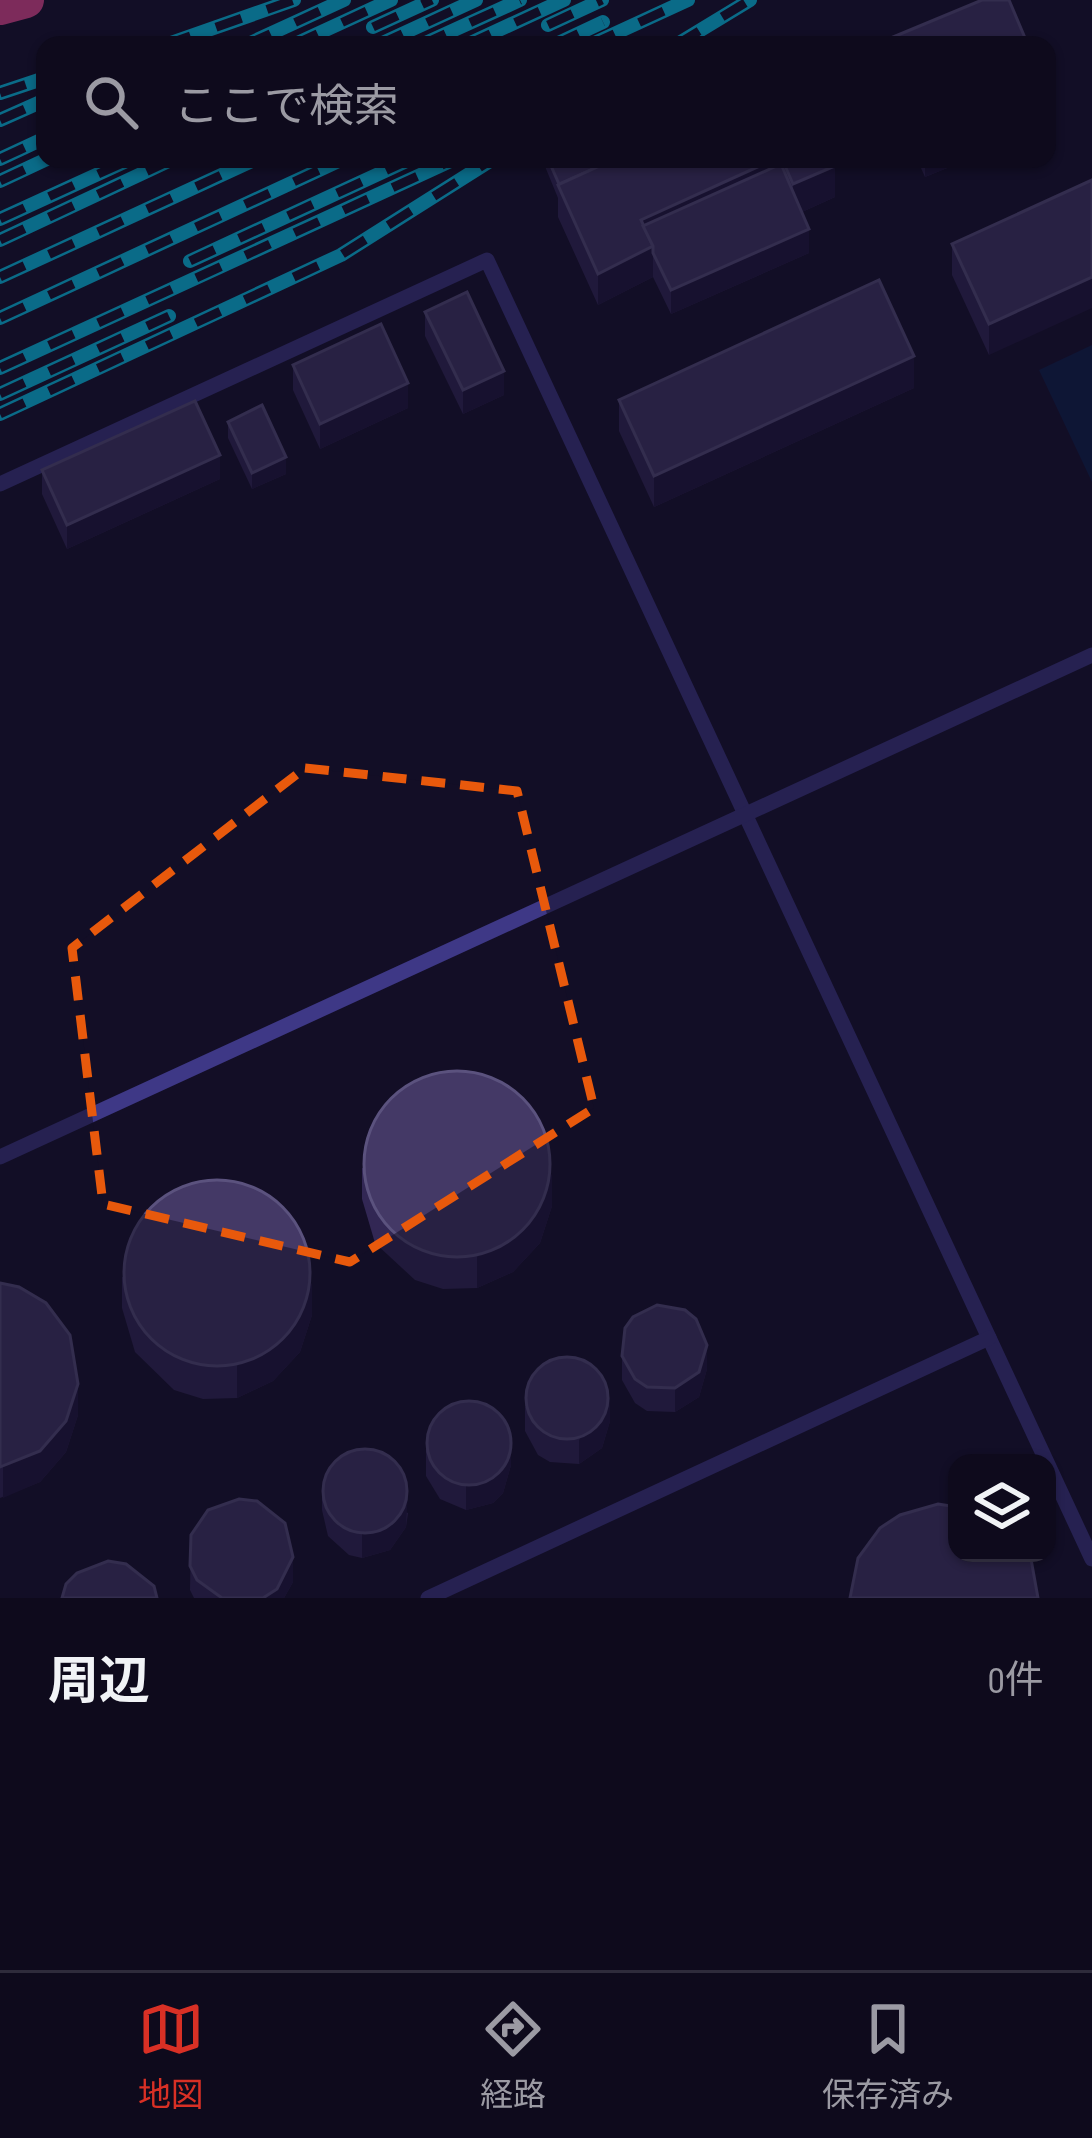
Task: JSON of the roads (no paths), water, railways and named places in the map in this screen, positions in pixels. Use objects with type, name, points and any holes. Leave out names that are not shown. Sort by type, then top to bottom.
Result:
[{"type":"highway","points":[[0,7],[26,0]]},
{"type":"lane","points":[[0,484],[487,260],[1092,1559]]},
{"type":"lane","points":[[0,1157],[1092,655]]},
{"type":"lane","points":[[428,1598],[989,1338]]},
{"type":"water","points":[[1092,345],[1092,482],[1039,370]]},
{"type":"railway","points":[[191,36],[294,0]]},
{"type":"railway","points":[[266,36],[344,0]]},
{"type":"railway","points":[[313,36],[391,0]]},
{"type":"railway","points":[[373,27],[432,0]]},
{"type":"railway","points":[[398,36],[476,0]]},
{"type":"railway","points":[[441,36],[520,0]]},
{"type":"railway","points":[[486,36],[564,0]]},
{"type":"railway","points":[[548,25],[602,0]]},
{"type":"railway","points":[[610,36],[688,0]]},
{"type":"railway","points":[[691,36],[750,0]]},
{"type":"railway","points":[[573,36],[603,22]]},
{"type":"railway","points":[[0,93],[36,81]]},
{"type":"railway","points":[[0,120],[36,104]]},
{"type":"railway","points":[[0,159],[36,142]]},
{"type":"railway","points":[[0,181],[36,164]]},
{"type":"railway","points":[[0,219],[111,168]]},
{"type":"railway","points":[[0,240],[154,168]]},
{"type":"railway","points":[[0,277],[236,168]]},
{"type":"railway","points":[[0,318],[324,168]]},
{"type":"railway","points":[[190,261],[392,168]]},
{"type":"railway","points":[[0,368],[435,168]]},
{"type":"railway","points":[[0,414],[341,255],[479,168]]},
{"type":"railway","points":[[0,394],[169,316]]}]
